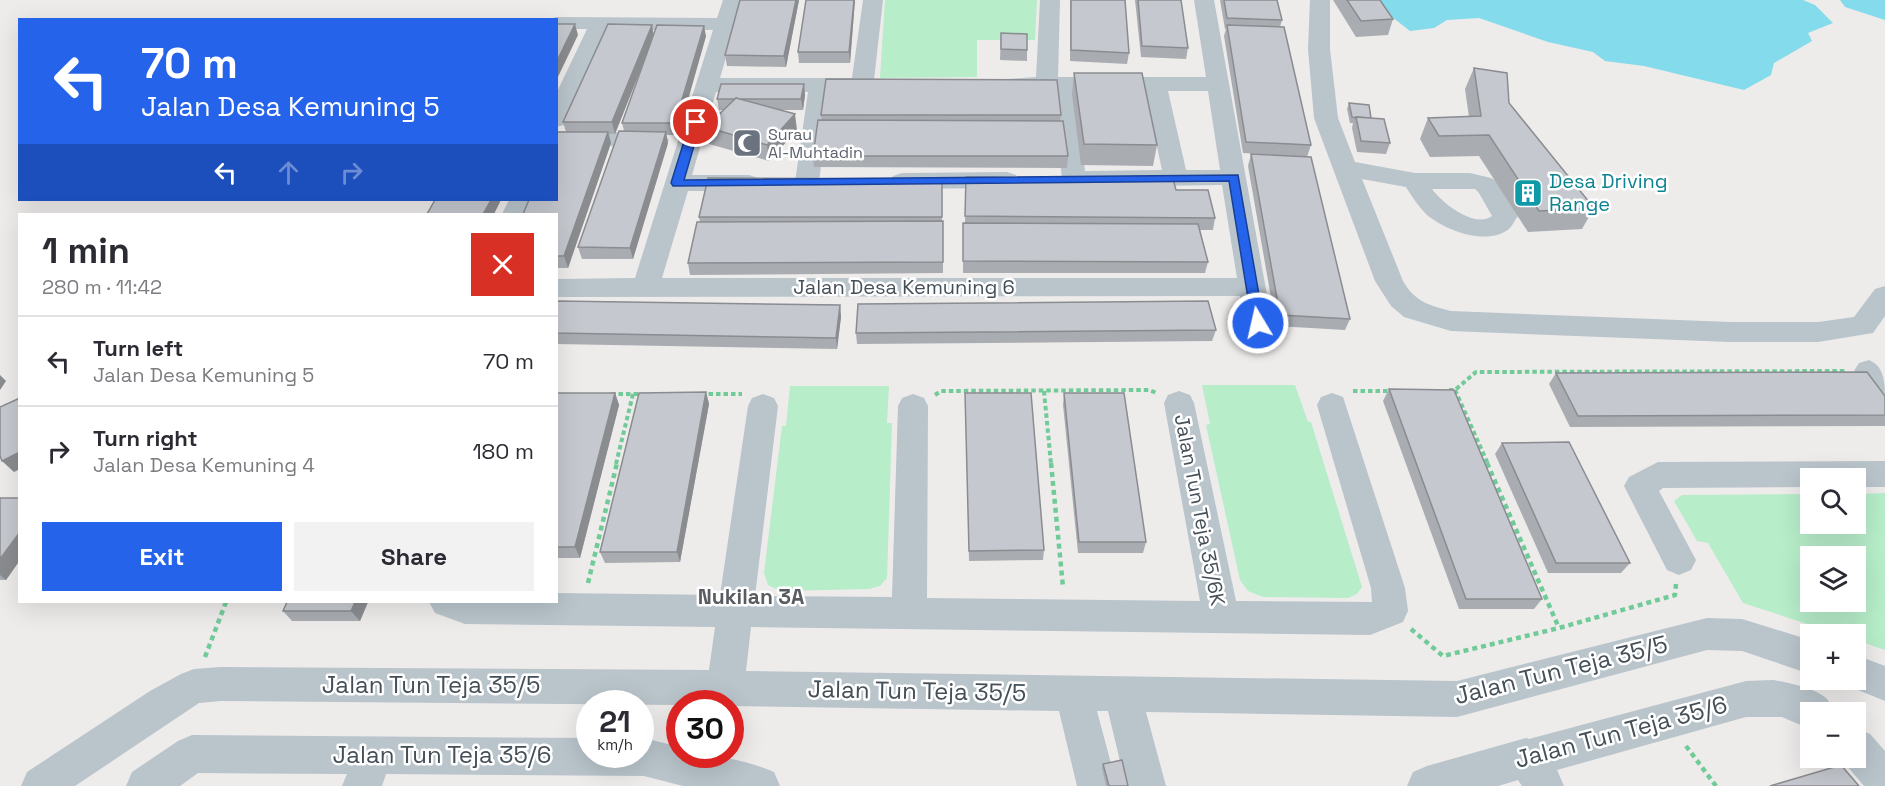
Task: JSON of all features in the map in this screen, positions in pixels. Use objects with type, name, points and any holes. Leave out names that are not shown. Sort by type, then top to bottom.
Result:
[{"type":"street","points":[[646,287],[733,0]]},
{"type":"street","points":[[862,85],[873,0]]},
{"type":"street","points":[[1050,0],[1055,84],[1051,179]]},
{"type":"street","points":[[1204,0],[1258,323]]},
{"type":"street","points":[[1320,0],[1319,49],[1326,118],[1396,297],[1410,310],[1451,321],[1730,332],[1818,332],[1863,326],[1885,296]]},
{"type":"street","points":[[558,23],[726,24]]},
{"type":"street","points":[[558,116],[600,24]]},
{"type":"street","points":[[989,84],[1218,84]]},
{"type":"street","points":[[1155,84],[1176,178]]},
{"type":"street","points":[[707,85],[885,85]]},
{"type":"street","points":[[677,183],[798,182],[820,85]]},
{"type":"street","points":[[558,138],[690,140]]},
{"type":"street","points":[[1346,168],[1414,181]]},
{"type":"street","points":[[876,181],[1234,177]]},
{"type":"street","name":"Jalan Desa Kemuning 6","points":[[558,288],[1252,287]]},
{"type":"street","name":"Jalan Tun Teja 35/6K","points":[[1179,403],[1221,617]]},
{"type":"street","points":[[450,603],[465,608],[1370,618],[1390,611],[1389,588],[1332,405]]},
{"type":"street","points":[[725,688],[763,406]]},
{"type":"street","points":[[909,613],[913,406]]},
{"type":"street","points":[[1679,560],[1640,486],[1658,475],[1885,474]]},
{"type":"street","name":"Jalan Tun Teja 35/5","points":[[41,786],[163,704],[194,686],[221,684],[725,688],[1457,699],[1707,634],[1742,635],[1800,654]]},
{"type":"street","points":[[1866,676],[1885,684]]},
{"type":"street","points":[[1074,693],[1097,786]]},
{"type":"street","points":[[1123,694],[1146,786]]},
{"type":"street","name":"Jalan Tun Teja 35/6","points":[[1427,786],[1535,772],[1667,720],[1746,699],[1774,696],[1800,705]]},
{"type":"street","name":"Jalan Tun Teja 35/6","points":[[146,786],[192,753],[368,770],[644,757],[711,780],[760,786]]},
{"type":"street","points":[[1866,759],[1885,781]]},
{"type":"path","points":[[1444,390],[1455,390],[1476,372],[1877,381]]},
{"type":"path","points":[[913,406],[942,391],[1149,390],[1179,403]]},
{"type":"path","points":[[1455,390],[1559,628]]},
{"type":"path","points":[[1044,391],[1066,615]]},
{"type":"path","points":[[1332,405],[1342,391],[1398,391]]},
{"type":"path","points":[[600,394],[644,394]]},
{"type":"path","points":[[581,609],[633,394]]},
{"type":"path","points":[[689,394],[746,394],[763,406]]},
{"type":"path","points":[[1390,611],[1443,656],[1559,628],[1675,594],[1679,560]]},
{"type":"path","points":[[194,686],[226,603]]},
{"type":"path","points":[[1667,720],[1716,786]]},
{"type":"green space","points":[[885,0],[1037,0],[1035,40],[977,40],[977,77],[880,78]]},
{"type":"green space","points":[[1202,385],[1295,385],[1308,422],[1311,422],[1362,587],[1357,594],[1348,598],[1263,597],[1248,591],[1240,580],[1206,425],[1210,424]]},
{"type":"green space","points":[[790,386],[889,386],[887,423],[892,423],[887,578],[880,586],[869,589],[780,591],[768,585],[764,573],[782,426],[786,426]]},
{"type":"green space","points":[[1885,493],[1885,650],[1866,643],[1866,624],[1807,624],[1743,603],[1708,543],[1697,541],[1674,501],[1682,495],[1800,494],[1800,534],[1866,534],[1866,494]]},
{"type":"water","points":[[1379,0],[1803,0],[1815,5],[1833,23],[1808,33],[1812,41],[1774,63],[1771,75],[1744,90],[1644,66],[1605,61],[1593,52],[1548,42],[1479,18],[1447,20],[1434,28],[1410,31],[1383,10]]},
{"type":"building","points":[[740,0],[796,0],[784,56],[725,55]]},
{"type":"building","points":[[806,0],[854,0],[849,52],[798,52]]},
{"type":"building","points":[[1071,0],[1125,0],[1129,53],[1071,50]]},
{"type":"building","points":[[1138,0],[1181,0],[1188,48],[1142,46]]},
{"type":"building","points":[[1224,0],[1277,0],[1282,20],[1227,18]]},
{"type":"building","points":[[1347,0],[1380,0],[1393,19],[1361,21]]},
{"type":"building","points":[[558,24],[575,24],[558,59]]},
{"type":"building","points":[[608,24],[652,25],[612,122],[563,122]]},
{"type":"building","points":[[657,25],[704,26],[675,123],[622,123]]},
{"type":"building","points":[[1227,25],[1284,27],[1311,145],[1246,142]]},
{"type":"building","points":[[1001,33],[1027,34],[1027,50],[1001,49]]},
{"type":"building","points":[[1474,68],[1507,73],[1509,103],[1594,208],[1539,211],[1489,135],[1439,136],[1428,118],[1481,116]]},
{"type":"building","points":[[1074,73],[1142,73],[1157,145],[1084,144]]},
{"type":"building","points":[[826,79],[1057,80],[1061,115],[821,115]]},
{"type":"building","points":[[721,84],[804,84],[801,99],[717,99]]},
{"type":"building","points":[[736,98],[795,114],[767,145],[706,127]]},
{"type":"building","points":[[1349,103],[1369,105],[1371,118],[1352,117]]},
{"type":"building","points":[[1356,117],[1384,119],[1390,143],[1361,141]]},
{"type":"building","points":[[818,120],[1063,121],[1068,156],[813,156]]},
{"type":"building","points":[[619,131],[666,132],[630,248],[578,247]]},
{"type":"building","points":[[558,132],[608,132],[564,256],[558,256],[558,213],[523,213],[529,201],[558,201]]},
{"type":"building","points":[[1251,154],[1311,157],[1350,319],[1280,315]]},
{"type":"building","points":[[966,177],[1173,179],[1176,190],[1208,190],[1215,218],[965,216]]},
{"type":"building","points":[[708,178],[942,179],[942,217],[699,217]]},
{"type":"building","points":[[434,201],[490,201],[484,213],[428,213]]},
{"type":"building","points":[[943,221],[943,262],[688,263],[697,222]]},
{"type":"building","points":[[963,223],[1198,224],[1208,262],[963,261]]},
{"type":"building","points":[[558,301],[840,305],[836,338],[558,333]]},
{"type":"building","points":[[1208,301],[1216,330],[856,333],[858,304]]},
{"type":"building","points":[[1867,372],[1885,396],[1885,415],[1578,416],[1556,373]]},
{"type":"building","points":[[1389,389],[1454,390],[1542,599],[1466,599]]},
{"type":"building","points":[[706,392],[677,552],[600,552],[639,393]]},
{"type":"building","points":[[558,393],[615,393],[575,547],[558,547]]},
{"type":"building","points":[[965,393],[1031,393],[1044,550],[969,551]]},
{"type":"building","points":[[1064,393],[1124,393],[1146,542],[1079,542]]},
{"type":"building","points":[[18,399],[18,453],[2,461],[0,456],[0,407]]},
{"type":"building","points":[[1569,442],[1630,563],[1556,563],[1502,443]]},
{"type":"building","points":[[0,498],[18,498],[18,535],[0,559]]},
{"type":"building","points":[[287,603],[355,603],[351,611],[283,611]]},
{"type":"building","points":[[1122,760],[1128,786],[1109,786],[1103,764]]},
{"type":"building","points":[[1831,768],[1844,768],[1859,786],[1770,786]]},
{"type":"waterway","points":[[1856,0],[1885,10]]},
{"type":"place","name":"Surau Al-Muhtadin","points":[[747,143]]},
{"type":"place","name":"Desa Driving Range","points":[[1528,193]]},
{"type":"district","name":"Nukilan 3A","points":[[751,597]]},
{"type":"route","points":[[696,122],[677,183],[1234,177],[1258,323]]}]
